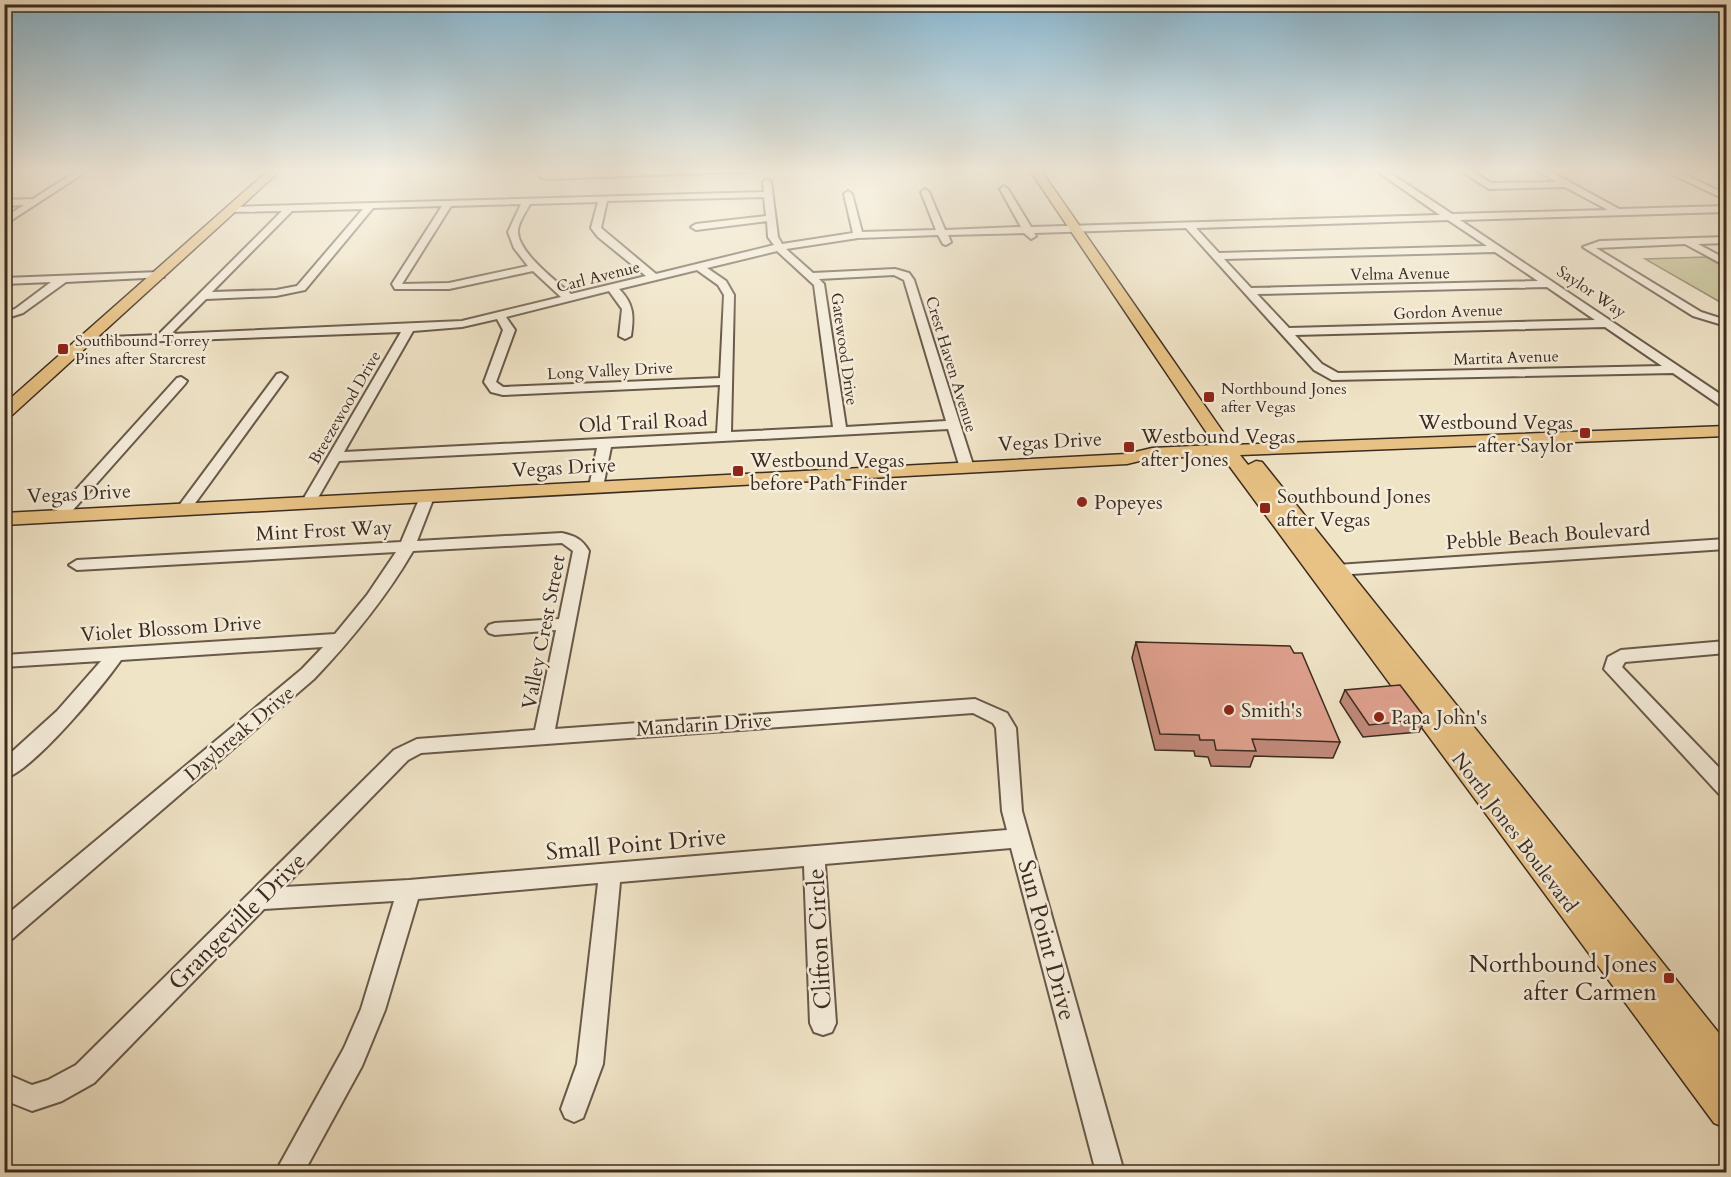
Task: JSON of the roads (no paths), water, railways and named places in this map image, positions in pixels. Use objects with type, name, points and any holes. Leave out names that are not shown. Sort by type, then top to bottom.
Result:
[{"type":"main road","points":[[4,413],[216,224]]},
{"type":"main road","name":"North Jones Boulevard","points":[[1077,224],[1238,454],[1297,543],[1393,655],[1726,1068]]},
{"type":"main road","name":"Vegas Drive","points":[[4,519],[1127,459],[1157,463],[1238,454],[1726,431]]},
{"type":"main road","name":"Vegas Drive","points":[[1238,454],[1726,440]]},
{"type":"main road","name":"North Jones Boulevard","points":[[1238,454],[1337,570],[1393,655],[1726,1111]]},
{"type":"main road","points":[[1297,543],[1337,570]]},
{"type":"street","points":[[161,338],[274,224]]},
{"type":"street","points":[[203,296],[294,291],[305,284],[354,224]]},
{"type":"street","points":[[435,224],[397,284],[399,287],[449,286],[537,267]]},
{"type":"street","points":[[516,224],[512,233],[514,243],[569,298]]},
{"type":"street","points":[[597,224],[596,228],[601,235],[655,278]]},
{"type":"street","points":[[696,227],[721,224]]},
{"type":"street","points":[[771,224],[773,237],[779,247]]},
{"type":"street","points":[[856,224],[858,235]]},
{"type":"street","points":[[938,224],[944,237]]},
{"type":"street","points":[[1024,224],[1033,240]]},
{"type":"street","name":"Carl Avenue","points":[[86,341],[462,324],[779,247],[858,235],[944,237],[1027,229],[1236,224]]},
{"type":"street","name":"Saylor Way","points":[[1462,224],[1726,403]]},
{"type":"street","points":[[1188,225],[1286,332]]},
{"type":"street","points":[[1723,323],[1697,314],[1588,247],[1600,244],[1726,240]]},
{"type":"street","points":[[1686,241],[1726,263]]},
{"type":"street","name":"Gatewood Drive","points":[[779,247],[813,276],[823,296],[840,431]]},
{"type":"street","points":[[1217,256],[1500,249]]},
{"type":"street","points":[[699,267],[722,283],[729,295],[724,437]]},
{"type":"street","name":"Crest Haven Avenue","points":[[813,276],[882,271],[901,273],[909,280],[967,468]]},
{"type":"street","points":[[4,280],[160,275]]},
{"type":"street","points":[[8,315],[20,311],[64,278]]},
{"type":"street","name":"Velma Avenue","points":[[1249,291],[1551,284]]},
{"type":"street","points":[[612,288],[626,301],[630,314],[625,336]]},
{"type":"street","name":"Long Valley Drive","points":[[500,315],[509,330],[490,382],[495,389],[503,391],[726,381]]},
{"type":"street","name":"Gordon Avenue","points":[[1286,332],[1610,323]]},
{"type":"street","name":"Breezewood Drive","points":[[308,503],[409,328]]},
{"type":"street","name":"Martita Avenue","points":[[1286,332],[1318,367],[1336,377],[1678,369]]},
{"type":"street","points":[[183,510],[281,377]]},
{"type":"street","points":[[60,516],[181,381]]},
{"type":"street","name":"Old Trail Road","points":[[335,457],[954,425]]},
{"type":"street","points":[[596,487],[605,443]]},
{"type":"street","name":"Daybreak Drive","points":[[4,932],[308,674],[341,640],[383,587],[407,547],[426,496]]},
{"type":"street","name":"Mint Frost Way","points":[[77,565],[562,538],[572,540]]},
{"type":"street","name":"Valley Crest Street","points":[[544,735],[580,551],[578,545],[572,540]]},
{"type":"street","name":"Pebble Beach Boulevard","points":[[1337,570],[1726,544]]},
{"type":"street","points":[[495,629],[566,624]]},
{"type":"street","name":"Violet Blossom Drive","points":[[4,661],[341,640]]},
{"type":"street","points":[[1723,780],[1613,669],[1614,661],[1621,656],[1726,647]]},
{"type":"street","points":[[4,771],[69,714],[116,654]]},
{"type":"street","name":"Mandarin Drive","points":[[417,746],[544,735],[975,706],[990,711]]},
{"type":"street","name":"Sun Point Drive","points":[[990,711],[1000,718],[1006,728],[1012,811],[1110,1173]]},
{"type":"street","name":"Grangeville Drive","points":[[4,1086],[32,1098],[53,1092],[85,1074],[401,755],[417,746]]},
{"type":"street","name":"Small Point Drive","points":[[258,899],[409,891],[1019,837]]},
{"type":"street","name":"Clifton Circle","points":[[814,856],[823,1023]]},
{"type":"street","points":[[574,1109],[590,1064],[610,872]]},
{"type":"street","points":[[290,1171],[353,1057],[373,1010],[409,891]]},
{"type":"place","name":"Southbound Torrey Pines after Starcrest","points":[[63,349]]},
{"type":"place","name":"Northbound Jones after Vegas","points":[[1209,397]]},
{"type":"place","name":"Westbound Vegas after Saylor","points":[[1585,433]]},
{"type":"place","name":"Westbound Vegas after Jones","points":[[1129,447]]},
{"type":"place","name":"Westbound Vegas before Path Finder","points":[[738,471]]},
{"type":"place","name":"Popeyes","points":[[1082,502]]},
{"type":"place","name":"Southbound Jones after Vegas","points":[[1265,508]]},
{"type":"place","name":"Smith's","points":[[1229,710]]},
{"type":"place","name":"Papa John's","points":[[1379,717]]},
{"type":"place","name":"Northbound Jones after Carmen","points":[[1669,978]]}]
